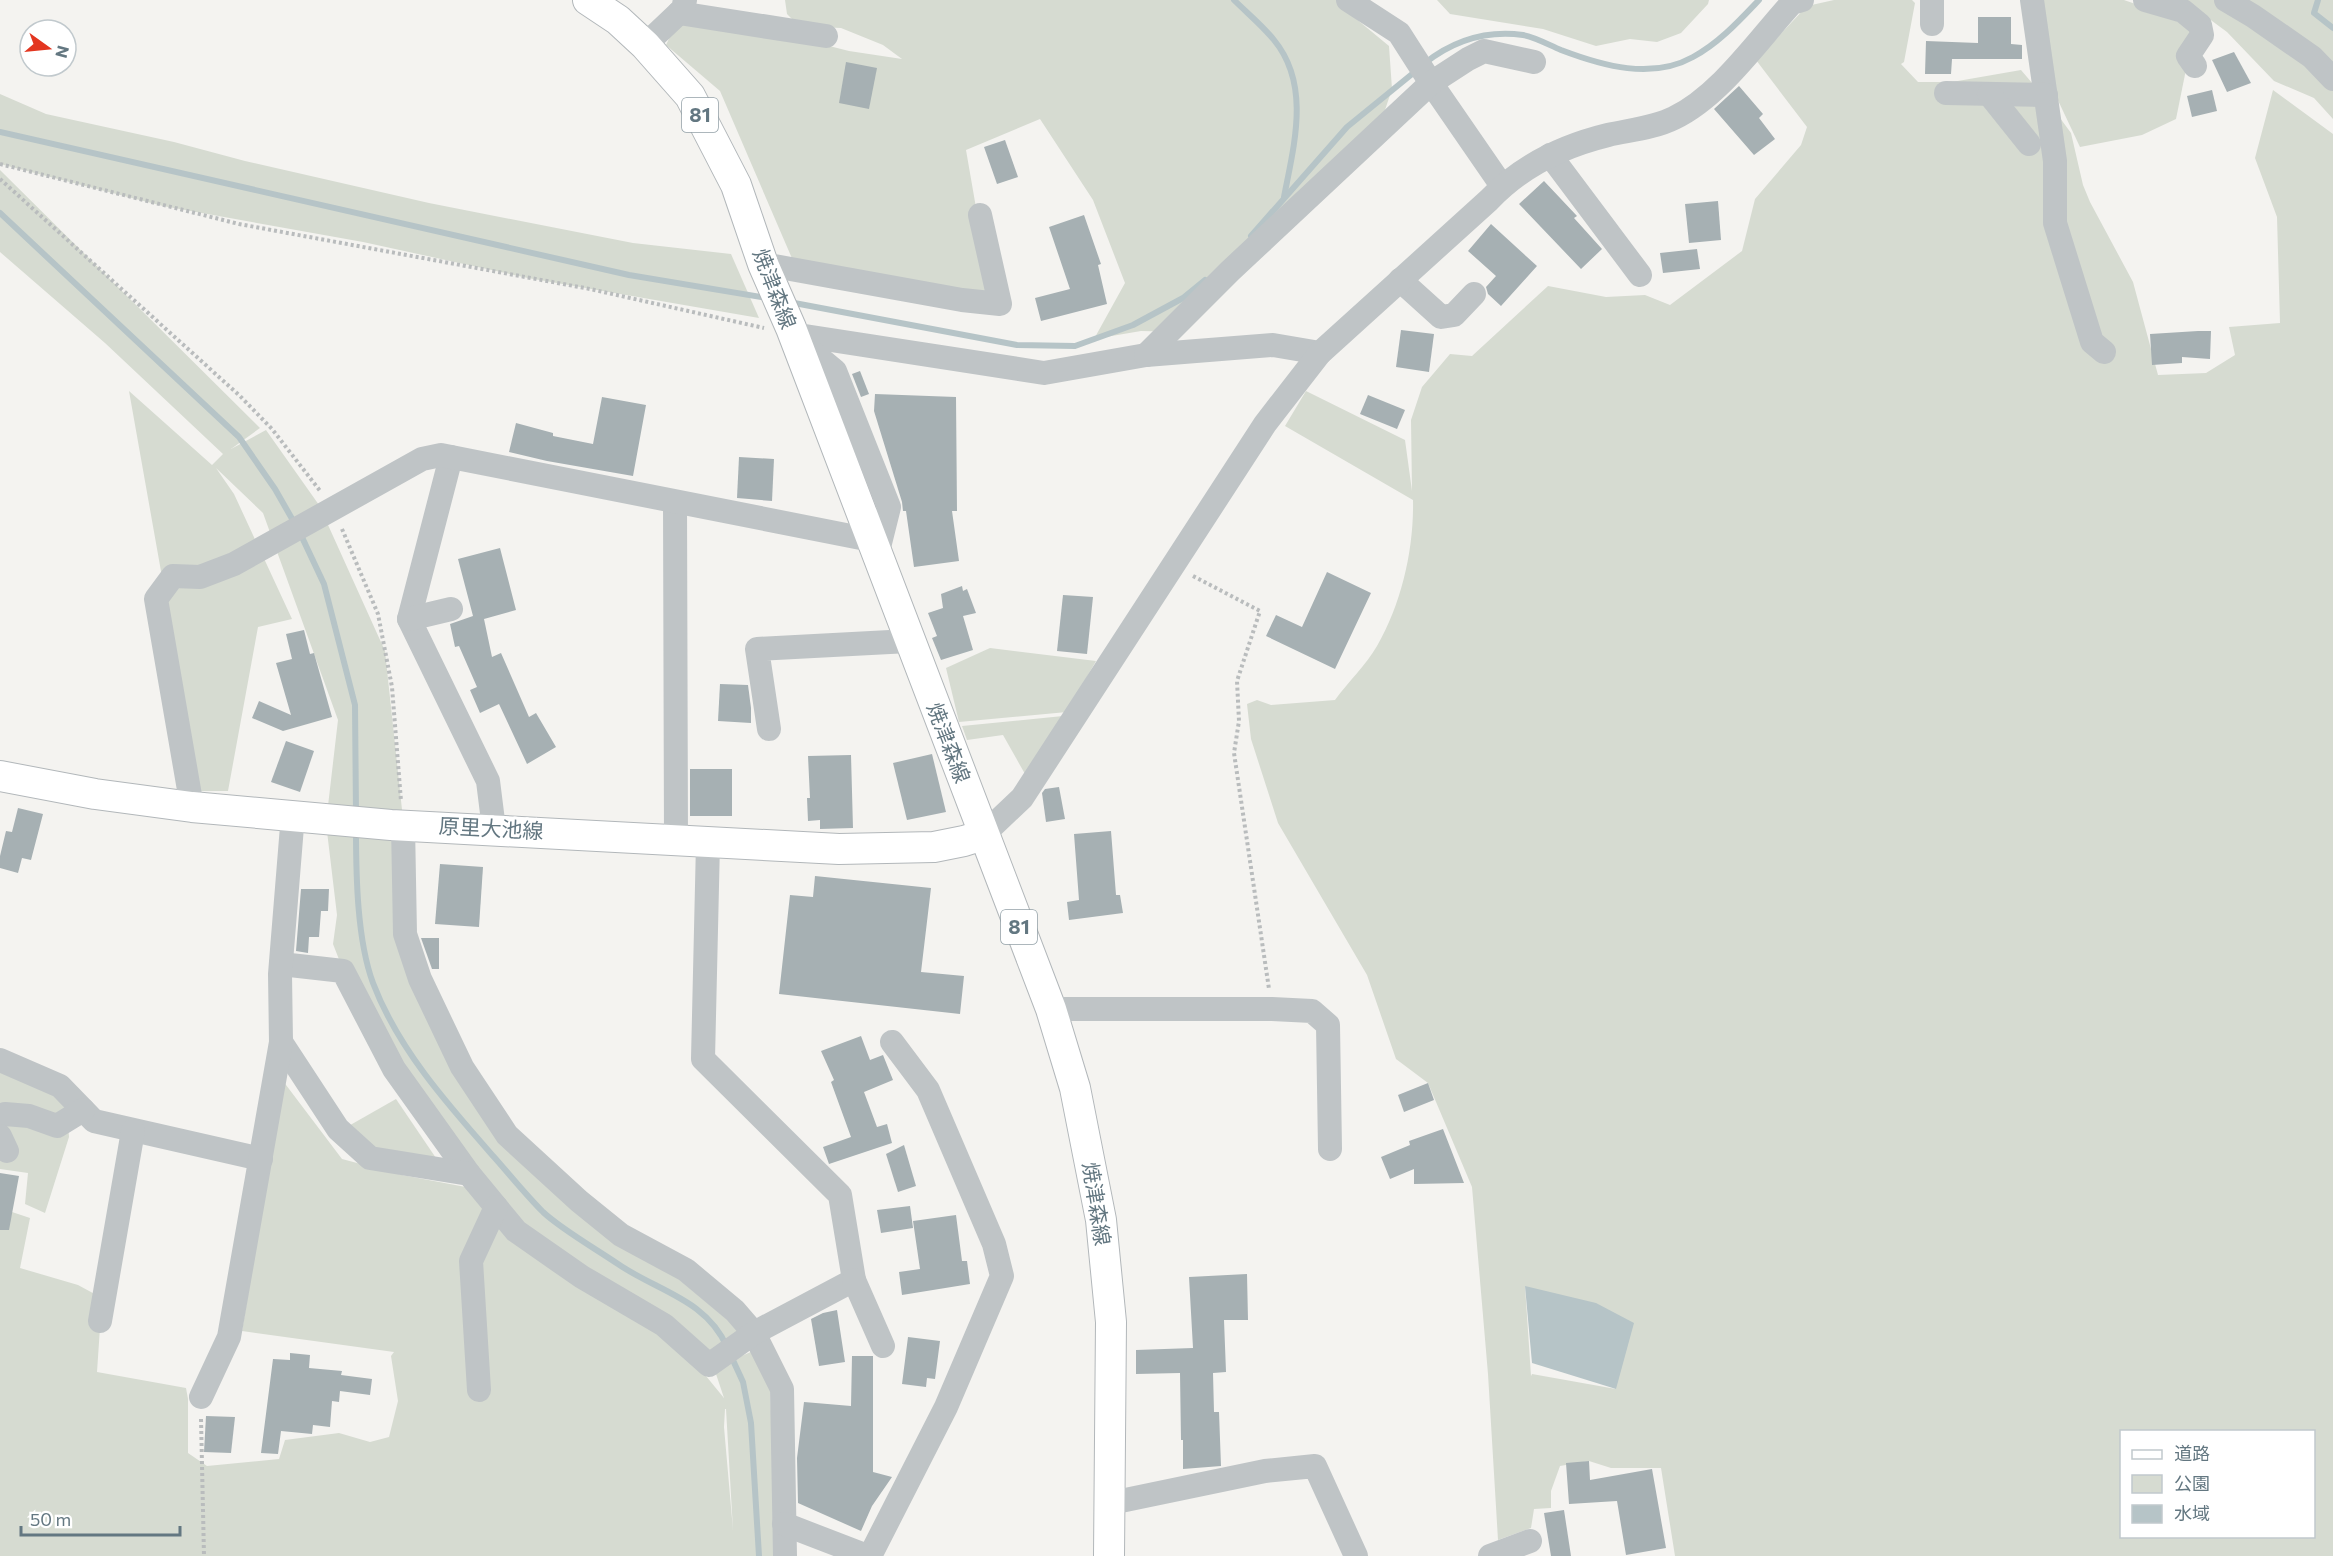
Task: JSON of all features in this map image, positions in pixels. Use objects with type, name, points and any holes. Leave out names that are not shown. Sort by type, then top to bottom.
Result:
[{"type":"main road","name":"焼津森線","points":[[588,0],[618,20],[645,45],[690,96],[736,184],[764,264],[791,331],[862,476],[874,548],[1051,1010],[1075,1088],[1101,1220],[1111,1322],[1109,1556]]},
{"type":"main road","name":"原里大池線","points":[[0,776],[95,794],[192,807],[293,814],[397,825],[840,849],[944,845],[983,835]]},
{"type":"street","points":[[1348,0],[1399,33],[1502,186]]},
{"type":"street","points":[[2032,0],[2055,161],[2055,223],[2092,342],[2104,352]]},
{"type":"street","points":[[2145,0],[2183,10],[2200,25],[2202,35],[2188,56],[2195,66]]},
{"type":"street","points":[[2226,0],[2253,15],[2312,57],[2333,78]]},
{"type":"street","points":[[983,835],[1022,798],[1265,424],[1320,353],[1502,186],[1550,155],[1608,135],[1646,128],[1674,118],[1700,103],[1795,1]]},
{"type":"street","points":[[645,45],[682,7],[826,36]]},
{"type":"street","points":[[1146,355],[1429,80],[1484,51],[1534,62]]},
{"type":"street","points":[[1946,93],[2046,95]]},
{"type":"street","points":[[1989,94],[2029,144]]},
{"type":"street","points":[[1550,155],[1640,276]]},
{"type":"street","points":[[764,264],[962,300],[1000,304],[980,215]]},
{"type":"street","points":[[1400,280],[1441,317],[1454,315],[1474,294]]},
{"type":"street","points":[[791,331],[1044,372],[1146,355],[1273,345],[1320,353]]},
{"type":"street","points":[[192,807],[156,599],[173,576],[200,577],[234,564],[422,459],[441,455],[675,502],[874,548]]},
{"type":"street","points":[[451,457],[409,619],[488,781],[494,829]]},
{"type":"street","points":[[675,502],[676,841]]},
{"type":"street","points":[[409,619],[451,609]]},
{"type":"street","points":[[769,729],[757,649],[909,641]]},
{"type":"street","points":[[201,1397],[229,1337],[280,1042],[281,964],[293,814]]},
{"type":"street","points":[[397,825],[405,934],[420,979],[462,1067],[507,1135],[604,1222],[621,1235],[686,1270],[735,1311],[754,1333],[782,1389],[785,1556]]},
{"type":"street","points":[[708,843],[703,1059],[840,1195],[854,1280],[883,1346]]},
{"type":"street","points":[[281,964],[343,971],[394,1069],[469,1174],[516,1231],[582,1277],[664,1325],[709,1365],[754,1333],[854,1280]]},
{"type":"street","points":[[1051,1010],[1272,1009],[1312,1011],[1328,1025],[1330,1149]]},
{"type":"street","points":[[280,1042],[338,1129],[370,1158],[469,1174]]},
{"type":"street","points":[[784,1524],[868,1556],[946,1407],[1002,1276],[994,1244],[928,1090],[892,1042]]},
{"type":"street","points":[[0,1060],[60,1086],[94,1121],[261,1159]]},
{"type":"street","points":[[0,1118],[4,1114],[29,1116],[57,1126],[83,1110]]},
{"type":"street","points":[[100,1321],[133,1131]]},
{"type":"street","points":[[479,1390],[471,1261],[495,1207]]},
{"type":"street","points":[[1111,1503],[1265,1471],[1315,1466],[1356,1556]]},
{"type":"street","points":[[1490,1556],[1530,1541]]},
{"type":"path","points":[[0,164],[239,224],[590,289],[791,331]]},
{"type":"path","points":[[0,178],[240,396],[272,429],[333,508],[378,614],[392,687],[397,825]]},
{"type":"path","points":[[1173,566],[1260,611],[1237,681],[1239,721],[1234,753],[1272,1009]]},
{"type":"path","points":[[201,1397],[204,1556]]},
{"type":"green space","points":[[785,0],[1338,0],[1343,8],[1389,46],[1392,89],[1385,110],[1182,332],[1141,331],[1094,339],[1125,283],[1093,200],[1040,119],[966,150],[991,294],[797,270],[720,91],[666,45],[683,9],[849,51],[902,59],[883,45],[841,28],[799,26],[787,14]]},
{"type":"green space","points":[[1437,0],[1709,0],[1708,4],[1681,33],[1657,42],[1630,39],[1596,46],[1543,29],[1450,14]]},
{"type":"green space","points":[[1834,0],[1912,0],[1915,3],[1904,62],[1901,64],[1918,82],[1952,82],[2021,70],[2071,133],[2083,185],[2090,202],[2133,282],[2158,375],[2206,373],[2235,355],[2229,327],[2280,323],[2277,217],[2255,158],[2273,90],[2333,134],[2333,1556],[1675,1556],[1661,1468],[1611,1468],[1589,1461],[1560,1466],[1551,1491],[1551,1508],[1534,1509],[1531,1528],[1498,1540],[1488,1374],[1472,1187],[1428,1083],[1396,1059],[1367,975],[1278,823],[1251,739],[1247,704],[1257,700],[1271,705],[1335,700],[1362,667],[1373,653],[1386,629],[1400,594],[1409,556],[1413,500],[1285,426],[1306,391],[1405,440],[1412,491],[1411,420],[1422,387],[1450,354],[1472,356],[1548,286],[1606,297],[1645,295],[1670,305],[1742,251],[1755,199],[1801,145],[1807,127],[1756,60],[1807,6]],"holes":[[[1525,1286],[1616,1389],[1532,1374],[1531,1376]]]},
{"type":"green space","points":[[2040,0],[2124,0],[2195,25],[2176,119],[2142,135],[2080,147],[2055,94]]},
{"type":"green space","points":[[2172,0],[2333,0],[2333,119],[2314,98],[2274,81],[2227,32],[2208,18]]},
{"type":"green space","points":[[0,94],[46,114],[429,203],[633,243],[731,254],[759,318],[528,278],[363,242],[163,206],[0,164]]},
{"type":"green space","points":[[0,170],[260,428],[231,449],[266,430],[319,505],[385,651],[403,819],[407,966],[508,1135],[742,1332],[709,1358],[555,1250],[513,1216],[356,1003],[333,944],[337,915],[326,823],[338,720],[263,513],[216,468],[234,494],[292,619],[258,627],[228,791],[200,791],[129,391],[212,465],[223,454],[105,343],[0,252]]},
{"type":"green space","points":[[990,648],[1096,661],[1067,712],[959,722],[946,668]]},
{"type":"green space","points":[[1063,716],[1025,774],[1003,735],[967,740],[962,726]]},
{"type":"green space","points":[[0,1065],[66,1094],[69,1137],[45,1213],[25,1204],[28,1173],[0,1169]]},
{"type":"green space","points":[[283,1081],[342,1159],[402,1175],[471,1188],[643,1320],[697,1365],[724,1398],[714,1368],[753,1351],[770,1390],[777,1556],[0,1556],[0,1208],[30,1218],[20,1268],[78,1285],[102,1298],[97,1372],[186,1388],[188,1453],[207,1466],[279,1459],[285,1440],[339,1433],[370,1442],[389,1437],[398,1401],[391,1356],[394,1352],[242,1331]],"holes":[[[726,1409],[733,1530],[724,1427]]]},
{"type":"green space","points":[[396,1099],[440,1164],[363,1147],[345,1128]]},
{"type":"water","points":[[1525,1286],[1596,1303],[1634,1323],[1616,1389],[1532,1363]]},
{"type":"building","points":[[1978,17],[2011,17],[2011,44],[2022,45],[2022,59],[1952,59],[1951,74],[1925,74],[1926,41],[1978,43]]},
{"type":"building","points":[[2234,52],[2251,83],[2227,92],[2212,60]]},
{"type":"building","points":[[846,62],[877,68],[869,109],[839,103]]},
{"type":"building","points":[[1739,86],[1763,114],[1759,118],[1775,139],[1754,155],[1714,109]]},
{"type":"building","points":[[2212,90],[2217,111],[2192,117],[2187,96]]},
{"type":"building","points":[[1005,140],[1018,177],[997,184],[984,147]]},
{"type":"building","points":[[1544,181],[1577,216],[1574,218],[1602,249],[1581,269],[1519,204]]},
{"type":"building","points":[[1718,201],[1721,240],[1689,243],[1685,204]]},
{"type":"building","points":[[1084,215],[1101,264],[1098,265],[1107,304],[1041,321],[1035,298],[1070,289],[1049,227]]},
{"type":"building","points":[[1491,224],[1537,266],[1501,306],[1488,294],[1486,287],[1496,276],[1468,251]]},
{"type":"building","points":[[1697,249],[1700,269],[1663,273],[1660,253]]},
{"type":"building","points":[[1401,330],[1434,334],[1429,372],[1396,367]]},
{"type":"building","points":[[2211,331],[2210,359],[2182,357],[2182,363],[2152,365],[2150,334]]},
{"type":"building","points":[[860,371],[869,394],[861,397],[852,374]]},
{"type":"building","points":[[875,394],[956,397],[957,511],[952,511],[959,561],[914,567],[906,511],[903,511],[874,411]]},
{"type":"building","points":[[1368,395],[1405,410],[1397,429],[1360,414]]},
{"type":"building","points":[[602,397],[646,405],[633,476],[509,452],[516,423],[553,433],[553,436],[593,444]]},
{"type":"building","points":[[739,457],[774,459],[772,501],[737,498]]},
{"type":"building","points":[[500,548],[516,610],[484,619],[492,657],[501,653],[529,717],[536,713],[556,747],[527,764],[499,704],[480,713],[470,690],[477,687],[459,646],[455,647],[450,624],[473,616],[458,559]]},
{"type":"building","points":[[1327,572],[1371,593],[1335,669],[1266,636],[1276,615],[1302,627]]},
{"type":"building","points":[[962,586],[963,591],[967,589],[976,613],[963,616],[973,650],[941,660],[932,638],[937,636],[928,613],[943,608],[941,594]]},
{"type":"building","points":[[1063,595],[1093,597],[1087,654],[1057,651]]},
{"type":"building","points":[[304,630],[310,654],[314,653],[332,717],[283,731],[252,718],[259,701],[291,715],[276,663],[292,659],[286,634]]},
{"type":"building","points":[[720,684],[748,685],[751,723],[718,721]]},
{"type":"building","points":[[286,741],[314,751],[300,792],[271,782]]},
{"type":"building","points":[[932,754],[946,812],[907,820],[893,763]]},
{"type":"building","points":[[851,755],[853,828],[820,829],[820,820],[808,821],[807,798],[810,798],[808,756]]},
{"type":"building","points":[[690,769],[732,769],[732,816],[690,816]]},
{"type":"building","points":[[1059,787],[1065,819],[1046,822],[1042,793],[1045,789]]},
{"type":"building","points":[[18,808],[43,814],[31,860],[22,858],[18,873],[0,868],[0,856],[6,831],[12,832]]},
{"type":"building","points":[[1111,831],[1116,895],[1120,895],[1123,913],[1069,920],[1067,902],[1079,900],[1074,834]]},
{"type":"building","points":[[440,864],[483,867],[479,927],[435,924]]},
{"type":"building","points":[[815,876],[931,888],[921,972],[964,976],[960,1014],[779,994],[790,895],[813,897]]},
{"type":"building","points":[[301,889],[329,889],[328,911],[321,911],[319,937],[309,937],[308,953],[296,951]]},
{"type":"building","points":[[421,938],[439,938],[439,969],[432,969]]},
{"type":"building","points":[[861,1036],[870,1060],[883,1055],[893,1080],[864,1092],[877,1127],[887,1124],[892,1143],[829,1164],[823,1147],[851,1137],[831,1082],[834,1080],[821,1051]]},
{"type":"building","points":[[1428,1083],[1434,1100],[1404,1112],[1398,1095]]},
{"type":"building","points":[[1443,1129],[1464,1183],[1414,1184],[1414,1169],[1390,1179],[1381,1157],[1410,1145],[1409,1141]]},
{"type":"building","points":[[904,1145],[916,1186],[898,1192],[886,1154]]},
{"type":"building","points":[[0,1173],[19,1176],[9,1230],[0,1230]]},
{"type":"building","points":[[910,1206],[913,1228],[881,1233],[877,1210]]},
{"type":"building","points":[[956,1215],[962,1261],[967,1261],[970,1284],[902,1295],[899,1272],[920,1269],[913,1221]]},
{"type":"building","points":[[1247,1274],[1248,1320],[1224,1320],[1226,1372],[1213,1373],[1214,1412],[1219,1412],[1221,1466],[1183,1469],[1180,1373],[1136,1374],[1136,1350],[1193,1348],[1189,1277]]},
{"type":"building","points":[[837,1310],[845,1362],[819,1366],[811,1319]]},
{"type":"building","points":[[908,1337],[940,1341],[935,1379],[927,1378],[926,1387],[902,1384]]},
{"type":"building","points":[[290,1353],[310,1355],[309,1368],[342,1371],[341,1375],[372,1379],[370,1395],[340,1391],[339,1402],[332,1401],[330,1427],[313,1425],[312,1434],[281,1431],[278,1454],[261,1453],[273,1359],[290,1360]]},
{"type":"building","points":[[852,1356],[873,1356],[873,1472],[892,1477],[872,1506],[861,1531],[798,1503],[797,1458],[804,1402],[851,1406]]},
{"type":"building","points":[[206,1416],[235,1417],[231,1453],[204,1452]]},
{"type":"building","points":[[1589,1461],[1590,1480],[1652,1469],[1666,1548],[1626,1555],[1617,1501],[1569,1504],[1566,1463]]},
{"type":"building","points":[[1564,1510],[1571,1556],[1551,1556],[1544,1513]]},
{"type":"waterway","points":[[1234,0],[1274,40],[1293,76],[1297,116],[1284,197]]},
{"type":"waterway","points":[[1425,63],[1459,43],[1483,36],[1509,34],[1528,36],[1577,56],[1610,65],[1627,68],[1661,68],[1693,57],[1711,45],[1759,0]]},
{"type":"waterway","points":[[2318,0],[2314,13],[2333,28]]},
{"type":"waterway","points":[[1251,236],[1347,127],[1417,70]]},
{"type":"waterway","points":[[0,132],[629,275],[767,298]]},
{"type":"waterway","points":[[0,213],[239,437],[275,489],[295,524]]},
{"type":"waterway","points":[[789,302],[1017,345],[1075,346],[1133,325],[1183,298],[1205,280]]},
{"type":"waterway","points":[[300,533],[324,584],[355,705],[356,813]]},
{"type":"waterway","points":[[356,829],[359,907],[368,966],[383,1007],[410,1053],[459,1117],[543,1212],[618,1264],[694,1307],[718,1331],[727,1347]]},
{"type":"waterway","points":[[731,1356],[743,1382],[751,1423],[759,1556]]}]
